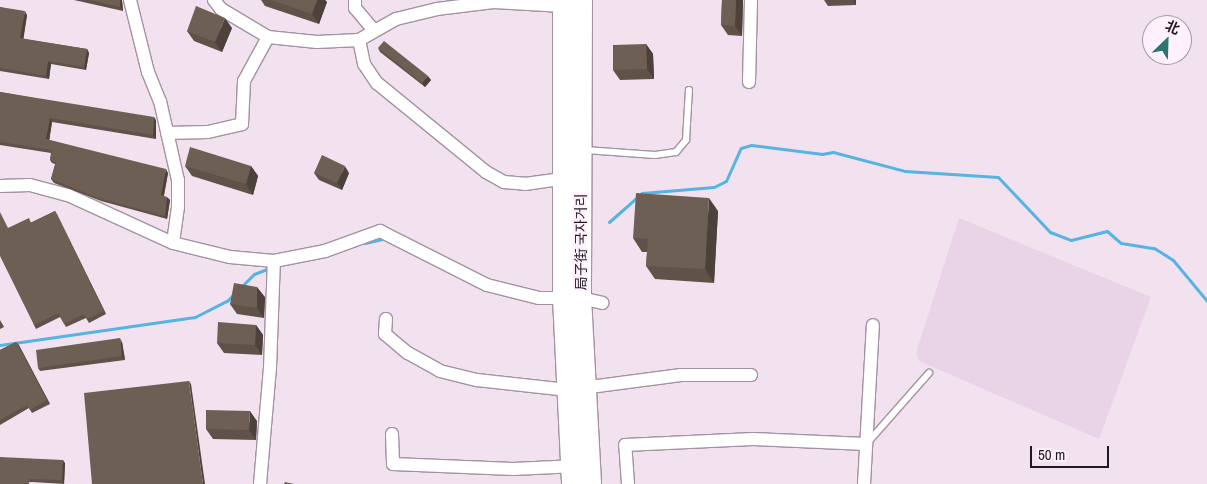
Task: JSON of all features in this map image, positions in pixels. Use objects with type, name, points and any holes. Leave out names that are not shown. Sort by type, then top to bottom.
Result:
[{"type":"main road","name":"局子街 국자거리","points":[[572,298],[581,150],[582,0]]},
{"type":"main road","name":"局子街 국자거리","points":[[563,3],[562,179],[572,298],[581,475]]},
{"type":"street","points":[[130,0],[178,180],[178,207],[173,243]]},
{"type":"street","points":[[214,0],[221,9],[268,37],[318,42],[359,40],[396,19],[438,9],[494,2],[563,3]]},
{"type":"street","points":[[355,0],[355,8],[374,31]]},
{"type":"street","points":[[749,82],[751,0]]},
{"type":"street","points":[[167,133],[208,132],[242,124],[244,81],[268,37]]},
{"type":"street","points":[[359,40],[364,64],[376,83],[486,172],[504,182],[525,184],[562,179]]},
{"type":"street","points":[[0,186],[30,185],[68,195],[173,243],[274,266],[325,251],[369,234],[384,233],[487,285],[538,298],[572,298],[602,303]]},
{"type":"street","points":[[260,484],[270,368],[274,266]]},
{"type":"street","points":[[386,319],[385,334],[408,353],[440,371],[477,380],[576,389],[681,375],[751,375]]},
{"type":"street","points":[[864,484],[873,325]]},
{"type":"street","points":[[392,434],[393,464],[513,469],[581,475]]},
{"type":"street","points":[[628,484],[625,445],[753,439],[866,444]]},
{"type":"lane","points":[[581,150],[655,155],[676,152],[686,140],[689,90]]},
{"type":"lane","points":[[866,444],[929,373]]},
{"type":"shaded area","points":[[959,218],[1151,297],[1099,439],[919,361],[916,353]]},
{"type":"building","points":[[90,0],[120,0],[120,7]]},
{"type":"building","points":[[271,0],[317,0],[312,14]]},
{"type":"building","points":[[722,0],[736,0],[735,26],[721,25]]},
{"type":"building","points":[[196,6],[225,18],[215,42],[187,31]]},
{"type":"building","points":[[0,7],[25,11],[20,38],[87,49],[84,67],[48,61],[46,76],[0,68]]},
{"type":"building","points":[[384,41],[428,76],[422,83],[378,48]]},
{"type":"building","points":[[646,44],[647,69],[613,70],[613,45]]},
{"type":"building","points":[[0,92],[154,117],[153,135],[50,118],[46,139],[166,169],[161,195],[167,197],[165,216],[98,198],[51,179],[56,162],[50,160],[52,150],[0,142]]},
{"type":"building","points":[[190,147],[251,166],[246,184],[185,166]]},
{"type":"building","points":[[322,155],[345,166],[337,183],[314,173]]},
{"type":"building","points":[[636,193],[709,198],[705,269],[646,266],[648,239],[633,238]]},
{"type":"building","points":[[55,211],[104,311],[87,319],[84,314],[64,324],[59,313],[34,325],[0,256],[0,212],[8,228],[29,218],[31,223]]},
{"type":"building","points":[[234,283],[257,287],[257,308],[230,304]]},
{"type":"building","points":[[218,322],[256,325],[255,345],[217,343]]},
{"type":"building","points":[[120,338],[122,356],[38,368],[36,350]]},
{"type":"building","points":[[16,342],[47,400],[30,410],[27,405],[0,420],[0,350]]},
{"type":"building","points":[[189,381],[203,484],[92,484],[84,393]]},
{"type":"building","points":[[206,410],[250,411],[249,430],[206,429]]},
{"type":"building","points":[[0,457],[63,460],[62,480],[29,479],[29,484],[0,484]]},
{"type":"waterway","points":[[609,222],[642,193],[714,187],[726,181],[741,148],[751,145],[822,154],[833,152],[905,171],[998,177],[1050,232],[1071,240],[1107,231],[1121,243],[1154,248],[1173,260],[1207,301]]},
{"type":"waterway","points":[[365,243],[386,238]]},
{"type":"waterway","points":[[241,287],[254,274],[270,268]]},
{"type":"waterway","points":[[0,345],[195,317],[227,301],[234,294]]}]
